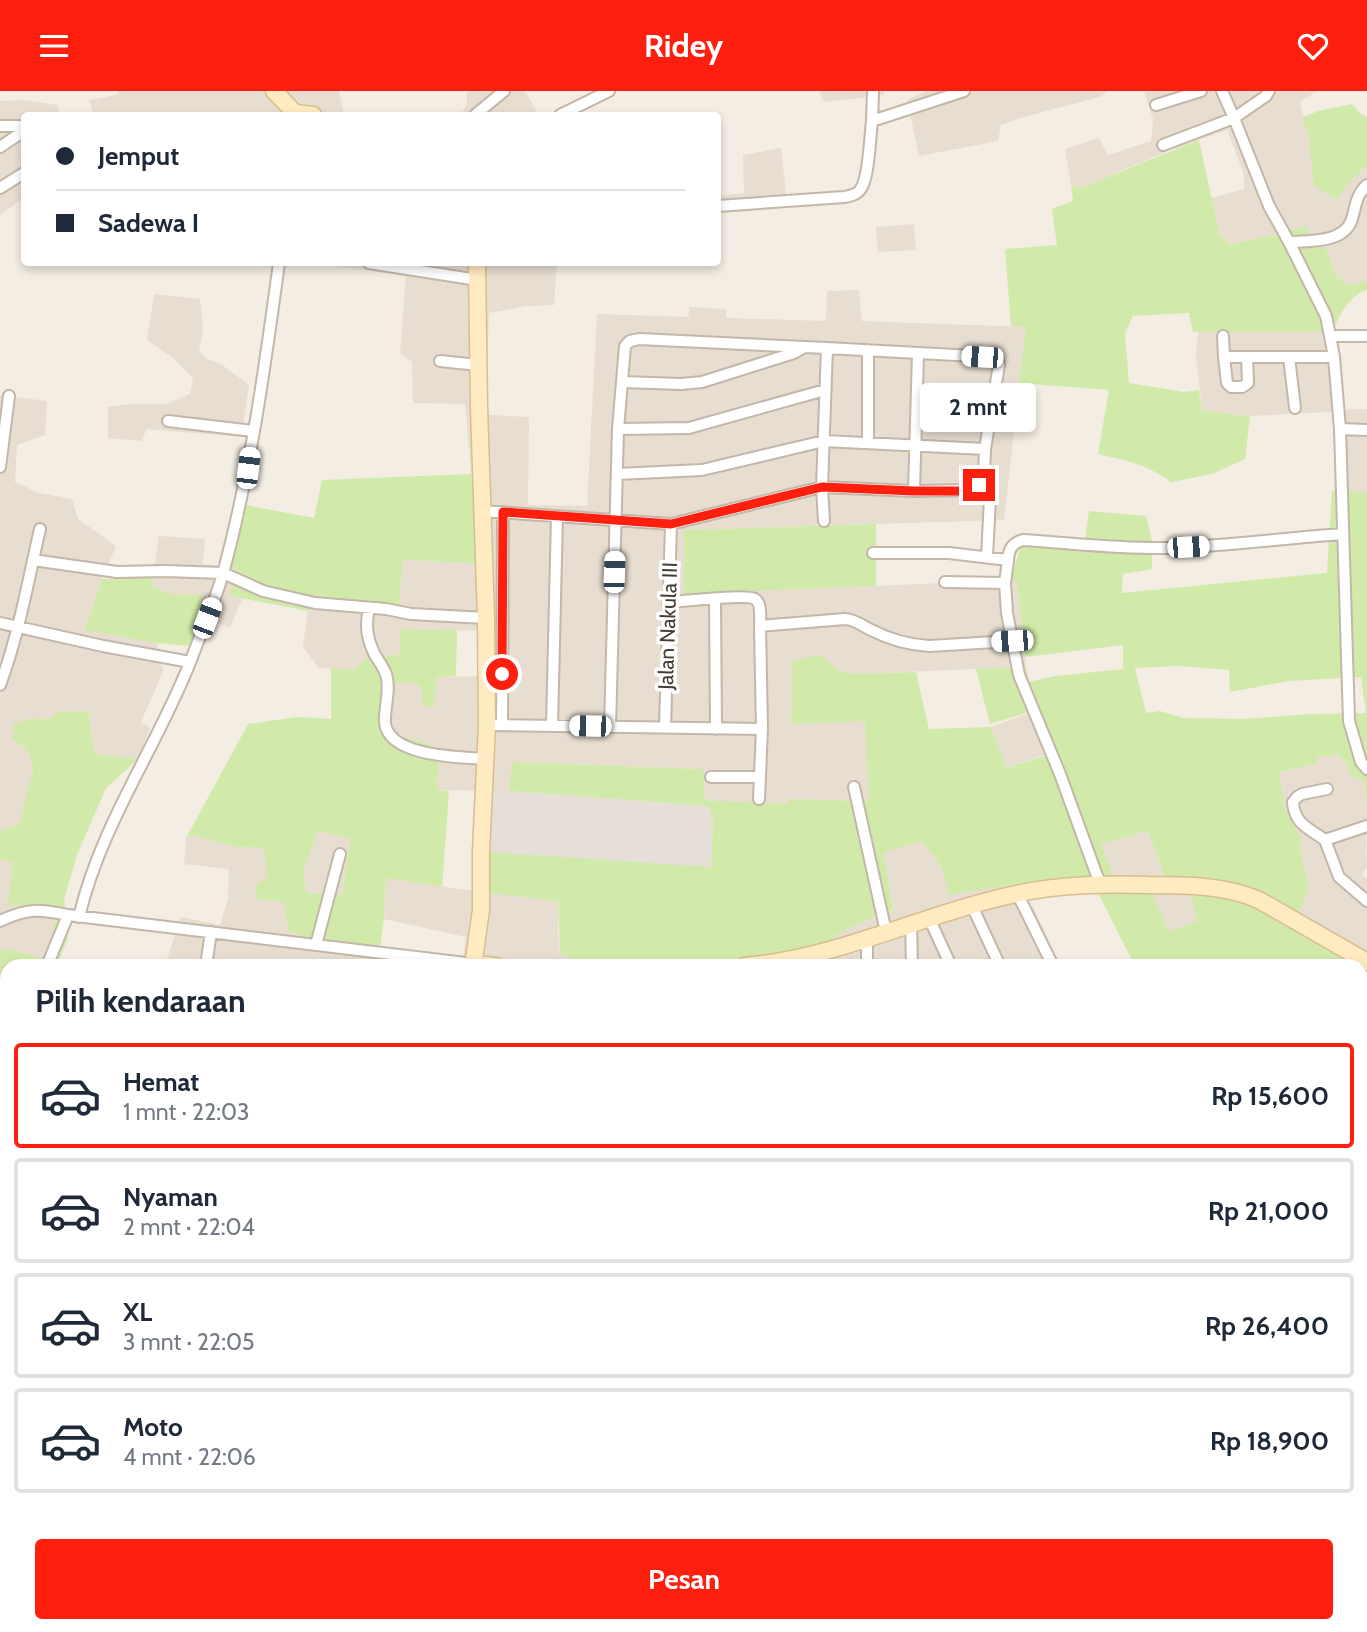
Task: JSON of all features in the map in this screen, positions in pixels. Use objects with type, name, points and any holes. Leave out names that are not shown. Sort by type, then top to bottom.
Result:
[{"type":"street","points":[[274,91],[293,112]]},
{"type":"street","points":[[479,112],[504,91]]},
{"type":"street","points":[[566,112],[609,91]]},
{"type":"street","points":[[721,206],[854,195],[862,188],[866,174],[873,91]]},
{"type":"street","points":[[872,121],[964,91]]},
{"type":"street","points":[[1156,106],[1201,91]]},
{"type":"street","points":[[1222,91],[1269,206],[1326,316],[1334,357],[1340,429],[1349,721],[1361,762],[1367,769]]},
{"type":"street","points":[[1163,145],[1234,118],[1266,96],[1269,91]]},
{"type":"street","points":[[0,126],[21,128]]},
{"type":"street","points":[[0,147],[21,130]]},
{"type":"street","points":[[0,188],[21,175]]},
{"type":"street","points":[[1289,242],[1326,239],[1346,230],[1351,222],[1356,198],[1367,185]]},
{"type":"street","points":[[51,959],[83,899],[104,839],[171,707],[223,573],[248,468],[279,266]]},
{"type":"street","points":[[388,266],[478,280]]},
{"type":"street","points":[[477,266],[482,547],[494,725]]},
{"type":"street","points":[[1223,336],[1227,383],[1231,387],[1245,386],[1248,381],[1247,357]]},
{"type":"street","points":[[1330,336],[1367,336]]},
{"type":"street","points":[[482,511],[615,521],[671,524],[822,487],[914,491],[965,491],[976,488],[984,475],[985,449],[999,361],[996,358],[868,350],[633,339],[625,346],[618,429],[615,521],[610,727]]},
{"type":"street","points":[[623,382],[702,382],[806,347]]},
{"type":"street","points":[[824,521],[822,487],[827,348]]},
{"type":"street","points":[[868,350],[868,443]]},
{"type":"street","points":[[914,491],[918,354]]},
{"type":"street","points":[[1224,357],[1334,357]]},
{"type":"street","points":[[1289,357],[1295,408]]},
{"type":"street","points":[[440,361],[478,365]]},
{"type":"street","points":[[618,429],[689,428],[825,390]]},
{"type":"street","points":[[0,467],[9,396]]},
{"type":"street","points":[[917,401],[994,405]]},
{"type":"street","points":[[168,421],[253,431]]},
{"type":"street","points":[[1340,429],[1367,430]]},
{"type":"street","points":[[617,474],[702,470],[824,441],[985,449]]},
{"type":"street","points":[[976,488],[990,498],[987,557]]},
{"type":"street","points":[[474,959],[481,910],[485,759],[494,725],[503,512]]},
{"type":"street","points":[[552,726],[558,516]]},
{"type":"street","name":"Jalan Nakula III","points":[[666,728],[671,524]]},
{"type":"street","points":[[0,685],[19,627],[40,529]]},
{"type":"street","points":[[1100,884],[1060,774],[1019,675],[1007,613],[1005,583],[1013,544],[1023,540],[1165,548],[1343,534]]},
{"type":"street","points":[[482,547],[503,547]]},
{"type":"street","points":[[873,553],[949,553],[1008,560]]},
{"type":"street","points":[[33,560],[117,572],[223,573],[263,591],[315,603],[386,609],[411,614],[486,618]]},
{"type":"street","points":[[945,582],[1005,583]]},
{"type":"street","points":[[670,602],[740,597],[757,600],[760,606],[762,729],[759,799]]},
{"type":"street","points":[[715,599],[716,729]]},
{"type":"street","points":[[369,608],[366,630],[386,674],[386,723],[391,735],[402,745],[440,756],[485,759]]},
{"type":"street","points":[[761,626],[845,619],[854,620],[891,639],[918,646],[1012,641]]},
{"type":"street","points":[[0,623],[190,662]]},
{"type":"street","points":[[494,725],[762,729]]},
{"type":"street","points":[[711,777],[760,777]]},
{"type":"street","points":[[854,787],[886,932]]},
{"type":"street","points":[[1327,789],[1302,795],[1294,799],[1293,804],[1299,820],[1325,840],[1339,877],[1367,901]]},
{"type":"street","points":[[1325,840],[1367,826]]},
{"type":"street","points":[[316,945],[340,854]]},
{"type":"street","points":[[786,959],[1017,893],[1100,884],[1202,886],[1246,895],[1362,959]]},
{"type":"street","points":[[1017,893],[1050,959]]},
{"type":"street","points":[[972,906],[997,959]]},
{"type":"street","points":[[0,921],[29,910],[44,910],[74,916],[426,959]]},
{"type":"street","points":[[929,918],[948,959]]},
{"type":"street","points":[[911,923],[912,959]]},
{"type":"street","points":[[207,959],[211,932]]},
{"type":"street","points":[[867,938],[867,959]]},
{"type":"shaded area","points":[[118,91],[339,91],[343,112],[93,112],[89,100],[117,95]]},
{"type":"shaded area","points":[[467,91],[525,91],[536,110],[462,112],[467,103]]},
{"type":"shaded area","points":[[819,91],[884,91],[884,95],[824,102]]},
{"type":"shaded area","points":[[926,91],[1108,91],[1099,97],[1001,125],[998,141],[919,156],[907,100]]},
{"type":"shaded area","points":[[1144,91],[1317,91],[1300,102],[1309,140],[1337,200],[1349,183],[1367,167],[1367,281],[1348,285],[1336,276],[1328,252],[1304,226],[1276,235],[1229,244],[1219,233],[1211,198],[1244,189],[1244,174],[1227,130],[1080,188],[1071,185],[1065,149],[1099,138],[1108,155],[1151,141],[1153,119]]},
{"type":"shaded area","points":[[26,100],[57,105],[59,112],[21,112],[21,200],[0,215],[0,101]]},
{"type":"shaded area","points":[[781,148],[786,194],[783,205],[721,212],[721,196],[744,193],[743,155]]},
{"type":"shaded area","points":[[914,224],[916,250],[878,252],[876,227]]},
{"type":"shaded area","points":[[336,266],[557,266],[554,305],[527,306],[489,313],[486,402],[489,415],[529,417],[528,505],[587,506],[597,314],[688,317],[690,307],[726,309],[726,318],[826,321],[827,291],[859,290],[862,321],[1026,327],[1004,520],[684,530],[684,594],[1017,580],[1026,667],[857,674],[839,671],[821,655],[865,721],[870,801],[789,799],[789,804],[704,800],[703,769],[513,762],[509,791],[437,790],[439,762],[380,732],[382,682],[417,683],[423,692],[436,677],[490,676],[490,631],[401,629],[401,654],[366,658],[355,670],[319,668],[303,647],[310,595],[399,605],[403,560],[489,564],[489,504],[474,503],[465,404],[413,403],[412,362],[400,353],[406,276]]},
{"type":"shaded area","points":[[154,294],[200,299],[203,329],[199,351],[249,385],[241,437],[147,429],[141,441],[108,438],[108,407],[167,404],[190,394],[193,378],[173,358],[147,340]]},
{"type":"shaded area","points":[[1198,332],[1332,332],[1343,408],[1331,412],[1250,416],[1202,411],[1196,356]]},
{"type":"shaded area","points":[[0,395],[47,401],[45,435],[17,445],[15,482],[39,493],[72,499],[78,519],[116,546],[84,629],[157,643],[163,672],[141,722],[150,728],[138,759],[95,754],[89,711],[50,719],[32,718],[12,739],[26,749],[32,763],[32,782],[23,807],[23,817],[18,825],[0,831]]},
{"type":"shaded area","points":[[1367,409],[1367,493],[1345,490],[1344,411]]},
{"type":"shaded area","points":[[159,536],[205,539],[203,564],[238,568],[230,596],[242,599],[230,628],[200,616],[201,595],[171,594],[152,587]]},
{"type":"shaded area","points":[[1039,709],[1057,751],[1005,768],[991,727]]},
{"type":"shaded area","points":[[1338,755],[1346,763],[1352,776],[1364,781],[1367,804],[1367,868],[1362,874],[1367,879],[1367,959],[1352,959],[1357,948],[1298,915],[1309,888],[1302,859],[1301,839],[1285,809],[1279,772],[1316,764],[1316,757]]},
{"type":"shaded area","points":[[476,791],[509,791],[708,806],[713,818],[711,868],[472,851]]},
{"type":"shaded area","points":[[318,830],[350,838],[342,895],[307,893],[303,872]]},
{"type":"shaded area","points":[[1148,831],[1165,878],[1189,891],[1198,922],[1168,932],[1114,877],[1100,844]]},
{"type":"shaded area","points":[[194,835],[234,847],[265,848],[267,877],[307,937],[463,958],[466,937],[384,919],[386,878],[558,901],[560,954],[574,959],[167,959],[181,917],[220,925],[228,898],[229,869],[184,864],[186,838]]},
{"type":"shaded area","points":[[921,842],[932,851],[947,881],[949,895],[1017,884],[1033,907],[1058,959],[833,959],[834,936],[893,910],[884,852]]},
{"type":"shaded area","points":[[0,860],[13,861],[55,905],[51,945],[44,959],[13,950],[0,950]]},
{"type":"green space","points":[[1352,104],[1367,117],[1367,167],[1349,183],[1337,200],[1314,186],[1309,140],[1303,117]]},
{"type":"green space","points":[[1199,140],[1219,233],[1229,244],[1276,235],[1304,226],[1328,252],[1336,276],[1348,285],[1367,281],[1367,290],[1350,301],[1332,332],[1193,332],[1189,313],[1133,316],[1125,334],[1129,383],[1184,392],[1199,390],[1202,411],[1250,416],[1245,459],[1212,474],[1171,482],[1145,467],[1098,454],[1109,390],[1019,383],[1026,327],[1011,326],[1005,249],[1057,245],[1052,209],[1073,201],[1071,185],[1080,188]]},
{"type":"green space","points":[[471,474],[474,502],[489,504],[489,564],[403,560],[399,605],[310,595],[308,611],[230,596],[237,568],[230,567],[245,505],[314,518],[322,480]]},
{"type":"green space","points":[[1332,491],[1367,493],[1367,804],[1364,781],[1352,776],[1346,763],[1338,755],[1317,757],[1316,764],[1279,772],[1285,809],[1301,839],[1302,859],[1309,888],[1298,915],[1357,948],[1352,959],[1131,959],[1090,877],[1017,884],[949,895],[940,866],[921,842],[884,852],[893,910],[834,936],[833,959],[574,959],[560,954],[558,901],[489,893],[490,852],[711,867],[713,819],[708,806],[509,791],[512,762],[703,769],[705,800],[788,804],[789,799],[869,801],[865,721],[791,724],[792,661],[821,655],[839,671],[857,674],[916,672],[929,729],[991,727],[1006,768],[1057,752],[1039,709],[990,724],[976,669],[1026,667],[1029,682],[1056,676],[1123,669],[1123,645],[1025,657],[1017,581],[1010,580],[1022,535],[1085,540],[1089,511],[1146,516],[1152,541],[1152,569],[1123,574],[1122,593],[1327,573]],"holes":[[[1179,666],[1229,670],[1230,692],[1289,681],[1361,677],[1366,713],[1243,719],[1183,718],[1160,711],[1146,713],[1135,668]],[[1148,831],[1165,878],[1189,891],[1198,922],[1168,931],[1146,878],[1114,877],[1101,844]]]},
{"type":"green space","points":[[876,524],[876,586],[684,594],[684,530]]},
{"type":"green space","points":[[153,578],[152,587],[171,594],[202,595],[200,616],[190,646],[84,630],[102,579]]},
{"type":"green space","points":[[400,629],[457,630],[456,676],[436,677],[435,706],[422,707],[423,692],[417,683],[382,683],[380,732],[429,743],[429,758],[439,762],[437,790],[449,791],[442,887],[386,878],[380,947],[307,937],[288,931],[284,902],[255,899],[256,885],[267,877],[264,848],[234,847],[194,835],[186,838],[248,724],[298,717],[331,719],[331,668],[355,670],[366,658],[401,654]],"holes":[[[318,831],[350,838],[342,895],[307,893],[303,872]]]},
{"type":"green space","points":[[89,711],[95,754],[138,759],[106,788],[77,855],[64,900],[68,938],[60,959],[44,959],[51,945],[55,906],[8,905],[13,862],[0,860],[0,831],[18,825],[23,817],[23,807],[33,772],[26,749],[12,739],[14,724],[32,718],[50,719],[57,712]]},
{"type":"green space","points":[[0,950],[13,950],[44,959],[0,959]]},
{"type":"route","points":[[502,674],[503,512],[671,524],[822,487],[965,491],[979,485]]}]
